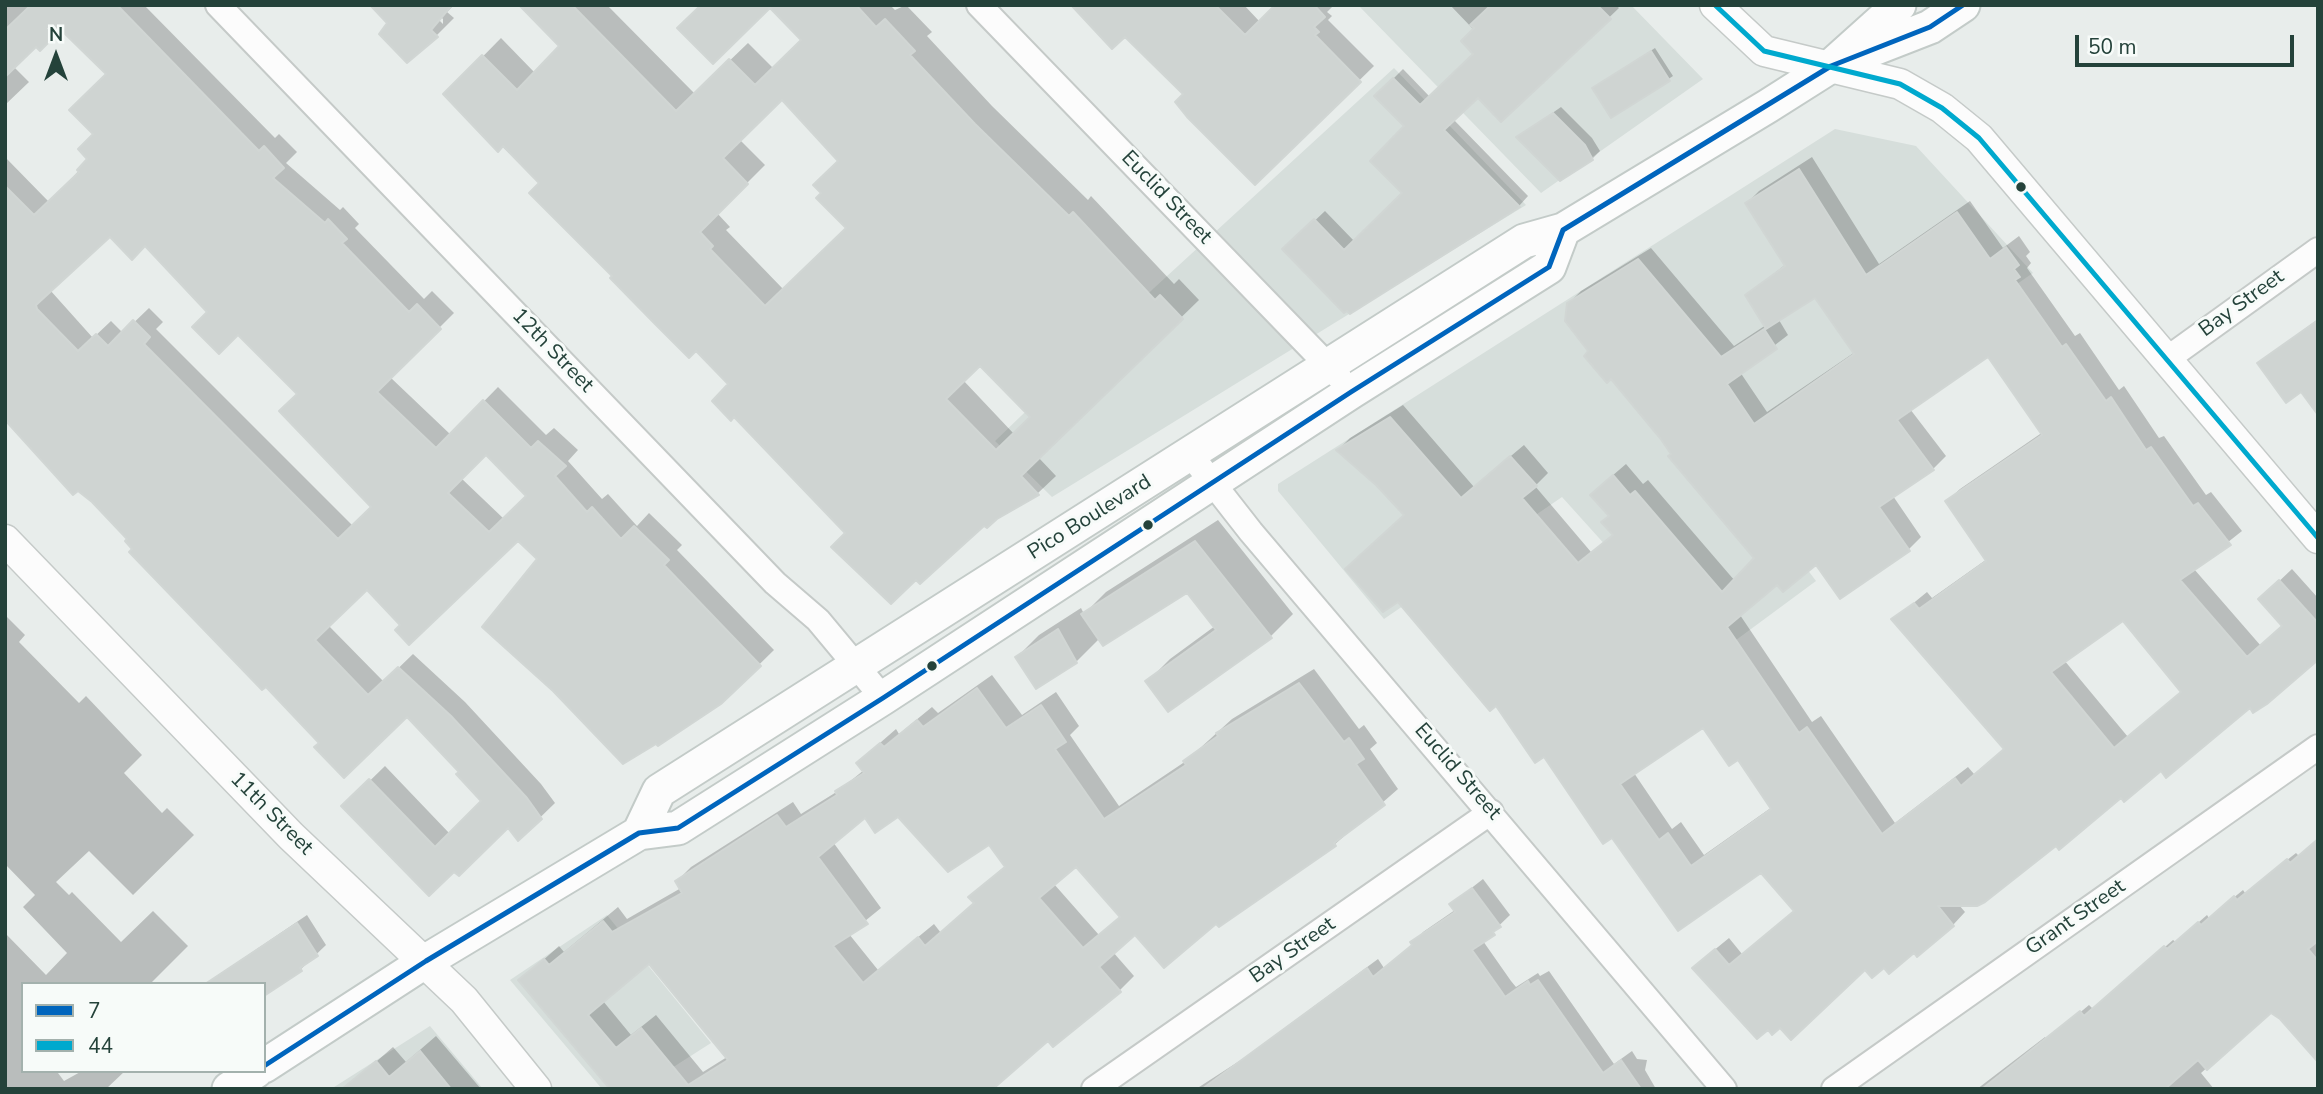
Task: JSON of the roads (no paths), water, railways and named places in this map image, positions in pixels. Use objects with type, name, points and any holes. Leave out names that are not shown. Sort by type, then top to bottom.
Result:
[{"type":"main road","name":"Pico Boulevard","points":[[1831,66],[1899,5]]},
{"type":"main road","name":"Pico Boulevard","points":[[639,832],[659,791],[1524,241],[1563,230],[1831,66],[1930,27],[1963,5]]},
{"type":"main road","name":"Pico Boulevard","points":[[266,1065],[426,961],[639,832],[678,828],[883,698],[1351,391],[1549,267],[1563,230]]},
{"type":"main road","points":[[229,1089],[253,1073]]},
{"type":"street","name":"12th Street","points":[[218,5],[775,583],[818,620],[883,698]]},
{"type":"street","name":"Euclid Street","points":[[979,5],[1351,391]]},
{"type":"street","points":[[1715,5],[1764,51],[1900,84],[1942,108],[1979,138],[2318,538]]},
{"type":"street","name":"Bay Street","points":[[2167,359],[2318,250]]},
{"type":"street","name":"Euclid Street","points":[[1190,454],[1212,484],[1724,1089]]},
{"type":"street","name":"11th Street","points":[[5,540],[291,836],[426,961],[464,1000],[536,1089]]},
{"type":"street","name":"Grant Street","points":[[1834,1089],[2318,747]]},
{"type":"street","name":"Bay Street","points":[[1094,1089],[1491,812]]}]
